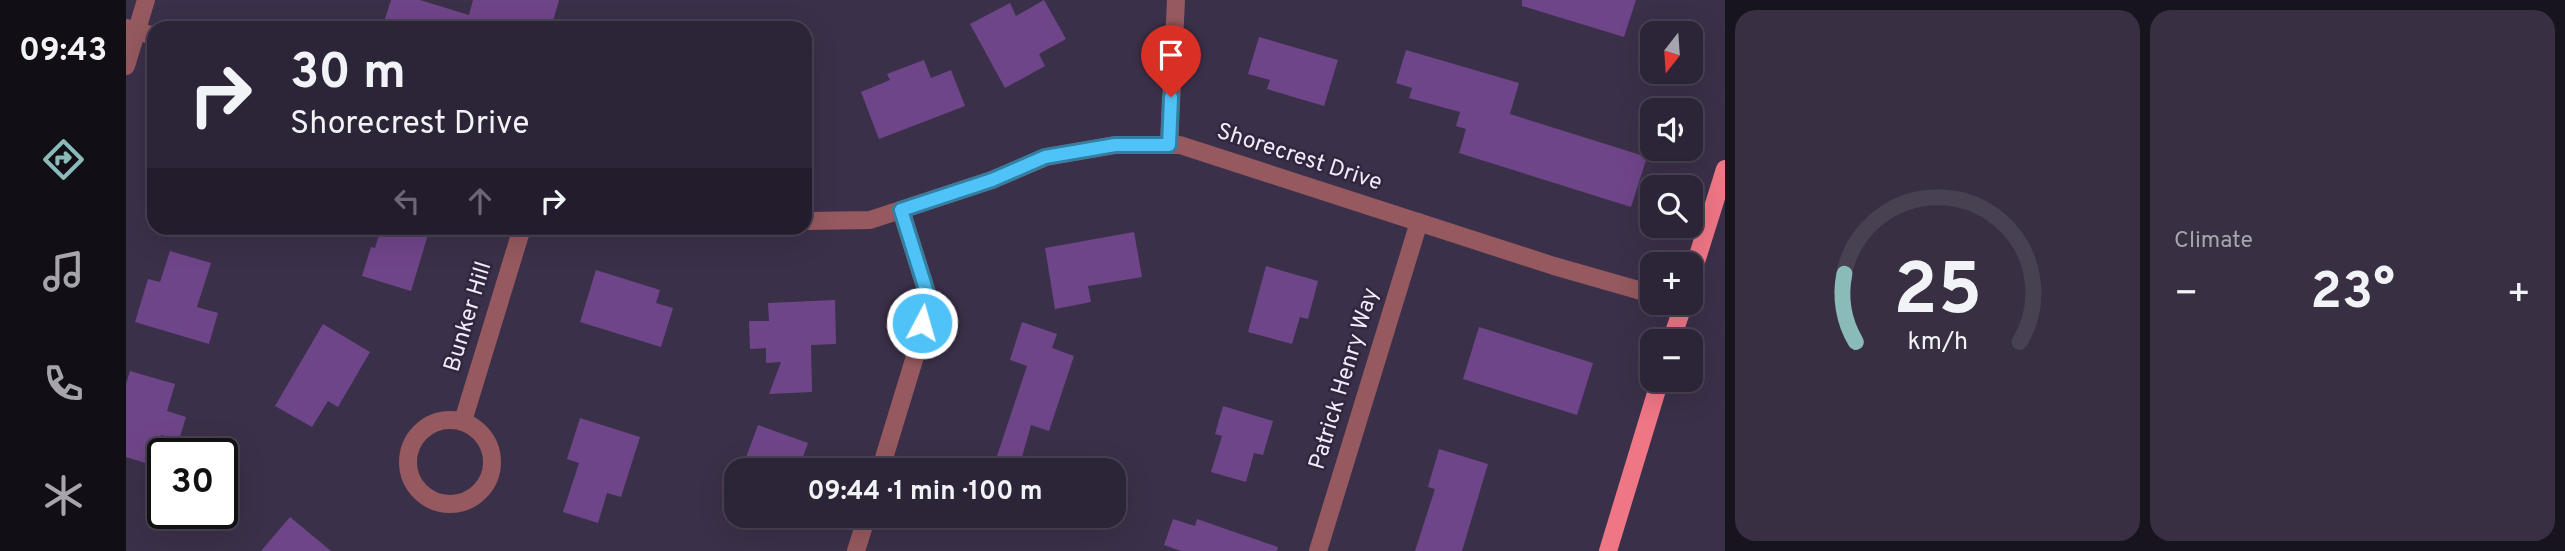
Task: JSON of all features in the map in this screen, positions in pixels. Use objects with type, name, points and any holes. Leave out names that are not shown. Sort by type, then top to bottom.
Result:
[{"type":"main road","points":[[1699,252],[1725,169]]},
{"type":"main road","points":[[1608,551],[1656,392]]},
{"type":"street","points":[[126,66],[139,31],[146,0]]},
{"type":"street","points":[[1169,145],[1177,0]]},
{"type":"street","name":"Shorecrest Drive","points":[[812,221],[870,220],[992,180],[1045,157],[1115,145],[1180,145],[1640,291]]},
{"type":"street","points":[[884,458],[917,350],[928,296],[901,210]]},
{"type":"street","name":"Patrick Henry Way","points":[[1318,551],[1419,222]]},
{"type":"street","name":"Bunker Hill","points":[[463,421],[520,235]]},
{"type":"street","points":[[449,419],[463,421],[476,428],[485,438],[491,450],[492,464],[482,489],[472,498],[445,504],[432,500],[412,481],[408,467],[409,453],[414,440],[423,429],[435,422],[449,419]]},
{"type":"street","points":[[856,551],[863,528]]},
{"type":"building","points":[[391,0],[420,0],[469,15],[473,0],[559,0],[553,21],[384,21]]},
{"type":"building","points":[[1044,0],[1066,39],[1039,54],[1045,66],[1005,88],[970,24],[1010,3],[1016,16]]},
{"type":"building","points":[[1522,0],[1636,0],[1624,37],[1522,6]]},
{"type":"building","points":[[1259,37],[1338,60],[1324,106],[1267,89],[1270,80],[1248,74]]},
{"type":"building","points":[[1406,50],[1519,83],[1510,114],[1640,155],[1640,161],[1646,161],[1631,207],[1459,153],[1466,129],[1456,126],[1460,112],[1409,98],[1412,88],[1396,83]]},
{"type":"building","points":[[924,60],[931,78],[951,70],[965,106],[879,139],[861,92],[890,80],[887,74]]},
{"type":"building","points":[[1134,232],[1142,277],[1088,286],[1091,302],[1055,309],[1045,248]]},
{"type":"building","points":[[379,235],[428,235],[411,291],[362,276],[371,247],[375,248]]},
{"type":"building","points":[[170,251],[211,263],[197,307],[218,313],[209,344],[135,322],[148,279],[160,282]]},
{"type":"building","points":[[1266,266],[1318,281],[1308,319],[1300,317],[1292,344],[1248,332]]},
{"type":"building","points":[[596,270],[660,290],[656,303],[673,308],[661,347],[580,322]]},
{"type":"building","points":[[835,300],[836,344],[811,345],[812,392],[769,394],[781,362],[766,363],[766,348],[750,349],[749,321],[769,321],[768,303]]},
{"type":"building","points":[[1022,322],[1057,334],[1052,348],[1074,356],[1049,431],[1031,425],[1022,458],[996,458],[1027,366],[1010,360]]},
{"type":"building","points":[[323,324],[370,352],[338,407],[328,401],[312,427],[275,406]]},
{"type":"building","points":[[1479,327],[1593,363],[1577,415],[1463,379]]},
{"type":"building","points":[[130,371],[175,384],[167,411],[186,417],[180,438],[161,435],[160,438],[147,438],[147,463],[126,457],[126,384]]},
{"type":"building","points":[[1223,406],[1273,421],[1263,455],[1254,453],[1246,482],[1211,472],[1222,436],[1215,434]]},
{"type":"building","points":[[580,418],[640,437],[621,497],[607,493],[598,523],[563,512],[579,463],[567,459]]},
{"type":"building","points":[[758,425],[808,443],[803,458],[746,458]]},
{"type":"building","points":[[1439,449],[1488,464],[1462,551],[1415,551],[1435,489],[1428,487]]},
{"type":"building","points":[[290,517],[331,551],[261,551]]},
{"type":"building","points":[[1173,519],[1195,526],[1197,519],[1278,547],[1277,551],[1181,551],[1164,545]]},
{"type":"route","points":[[922,323],[928,296],[901,210],[992,180],[1045,157],[1115,145],[1169,145],[1171,97]]}]
